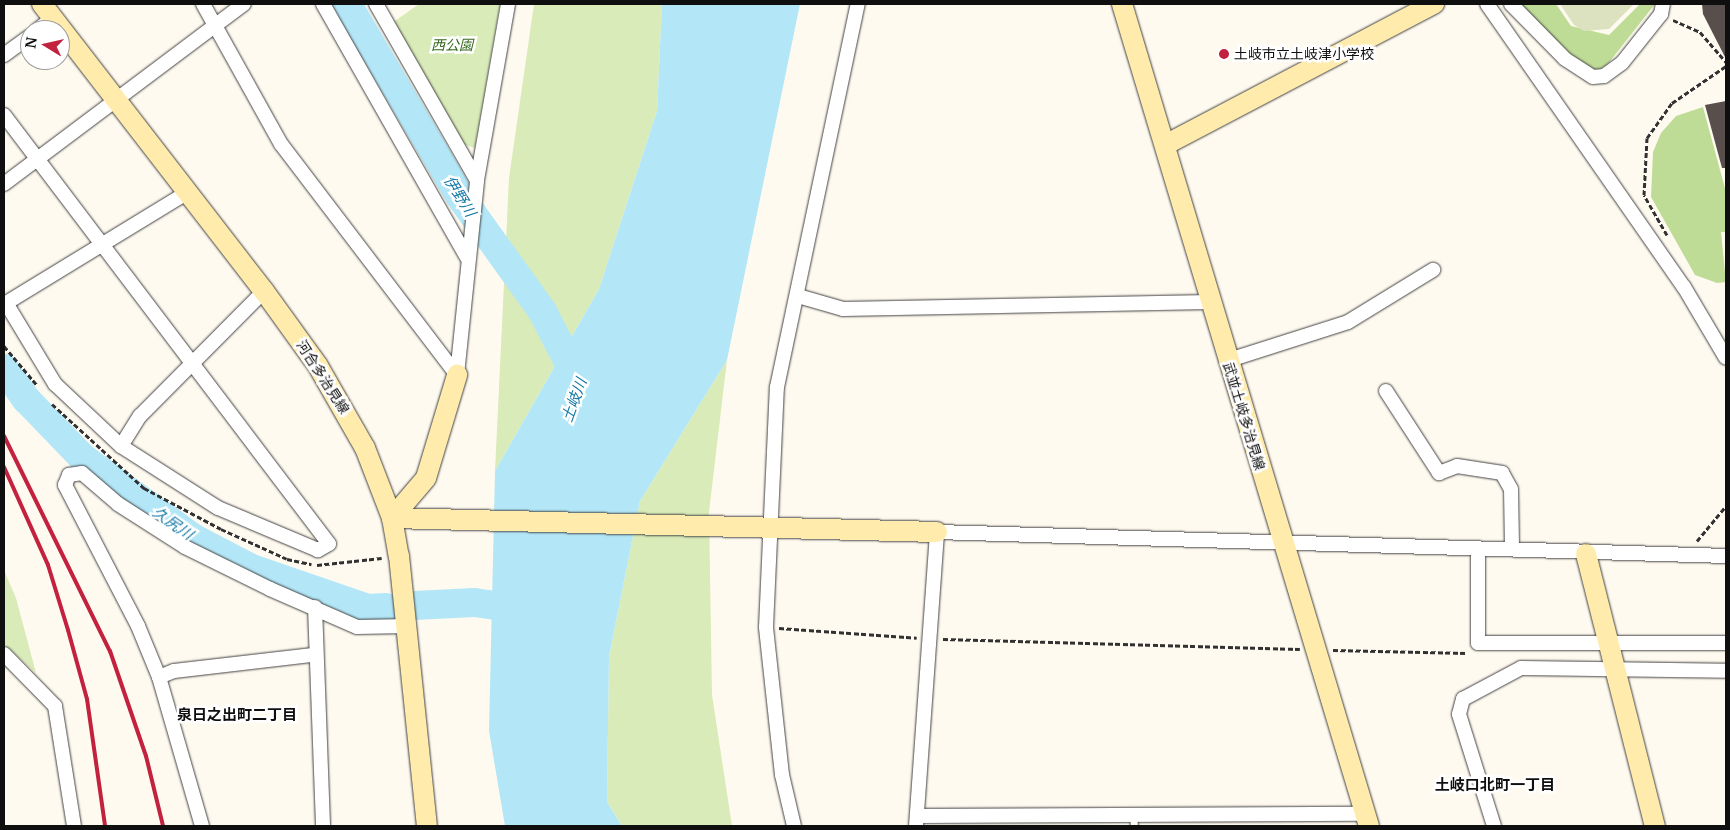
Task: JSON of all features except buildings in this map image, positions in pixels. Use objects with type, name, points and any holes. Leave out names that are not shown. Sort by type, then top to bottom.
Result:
[{"type":"main road","name":"武並土岐多治見線","points":[[1122,4],[1166,145],[1226,361],[1283,541],[1367,820]]},
{"type":"main road","points":[[1166,145],[1434,4]]},
{"type":"main road","name":"河合多治見線","points":[[44,17],[118,102],[188,192],[264,291],[346,410],[392,518],[408,626],[427,826]]},
{"type":"main road","points":[[392,518],[426,478],[457,375]]},
{"type":"main road","points":[[392,518],[938,532]]},
{"type":"main road","points":[[1586,554],[1654,826]]},
{"type":"street","points":[[203,4],[282,144],[457,375]]},
{"type":"street","points":[[4,184],[118,102],[244,4]]},
{"type":"street","points":[[324,4],[467,257]]},
{"type":"street","points":[[376,4],[478,180]]},
{"type":"street","points":[[457,375],[467,257],[508,4]]},
{"type":"street","points":[[794,826],[782,775],[766,627],[768,527],[777,387],[798,296],[858,4]]},
{"type":"street","points":[[1487,4],[1688,284],[1726,358]]},
{"type":"street","points":[[1511,4],[1565,59],[1593,77],[1604,76],[1622,62],[1662,9]]},
{"type":"street","points":[[4,55],[20,43]]},
{"type":"street","points":[[4,115],[104,243],[329,544],[318,550],[218,508],[122,446],[54,384],[6,303],[104,243],[188,192]]},
{"type":"street","points":[[1226,361],[1348,322],[1433,270]]},
{"type":"street","points":[[122,446],[140,416],[264,291]]},
{"type":"street","points":[[798,296],[843,309],[1210,302]]},
{"type":"street","points":[[1386,391],[1439,473],[1457,466],[1502,473],[1511,489],[1512,548]]},
{"type":"street","points":[[202,826],[159,677],[138,626],[65,485],[73,471],[184,547],[358,628],[408,626]]},
{"type":"street","points":[[1367,820],[916,821],[938,532],[1512,548],[1586,554],[1726,556]]},
{"type":"street","points":[[1478,548],[1478,643],[1726,643]]},
{"type":"street","points":[[315,607],[313,655],[323,826]]},
{"type":"street","points":[[4,654],[56,706],[74,826]]},
{"type":"street","points":[[159,677],[174,671],[313,655]]},
{"type":"street","points":[[1494,826],[1459,714],[1463,699],[1521,668],[1726,672]]},
{"type":"path","points":[[1662,9],[1700,32],[1726,62]]},
{"type":"path","points":[[1672,243],[1644,195],[1647,138],[1672,103],[1726,66]]},
{"type":"path","points":[[1685,555],[1726,506]]},
{"type":"path","points":[[766,627],[929,639],[1470,653]]},
{"type":"green space","name":"西公園","points":[[419,4],[500,4],[475,148],[465,145],[392,23]]},
{"type":"green space","points":[[534,4],[662,4],[657,111],[599,289],[495,471],[509,178]]},
{"type":"green space","points":[[1519,4],[1556,4],[1571,26],[1609,35],[1640,4],[1655,4],[1607,65],[1594,72],[1584,70]]},
{"type":"green space","points":[[1560,4],[1634,4],[1609,29],[1584,31],[1574,25]]},
{"type":"green space","points":[[1703,107],[1726,192],[1726,232],[1721,232],[1726,282],[1717,283],[1695,275],[1651,197],[1653,152],[1661,133],[1676,116]]},
{"type":"green space","points":[[727,360],[709,512],[712,695],[732,826],[622,826],[607,802],[609,657],[640,501]]},
{"type":"green space","points":[[4,570],[16,598],[36,673],[4,644]]},
{"type":"water","name":"土岐川","points":[[662,4],[800,4],[727,360],[640,501],[609,657],[607,802],[622,826],[505,826],[489,731],[495,471],[599,289],[657,111]]},
{"type":"waterway","name":"伊野川","points":[[347,4],[459,195],[542,311],[579,383]]},
{"type":"waterway","name":"久尻川","points":[[4,368],[26,399],[83,458],[192,537],[251,568],[367,608],[385,607]]},
{"type":"waterway","name":"久尻川","points":[[414,605],[474,602],[529,610]]},
{"type":"railway","points":[[4,436],[110,651],[146,756],[163,826]]},
{"type":"railway","points":[[4,467],[48,565],[68,630],[87,699],[105,826]]},
{"type":"place","name":"土岐市立土岐津小学校","points":[[1224,54]]},
{"type":"district","name":"泉日之出町二丁目","points":[[237,715]]},
{"type":"district","name":"土岐口北町一丁目","points":[[1495,785]]}]
